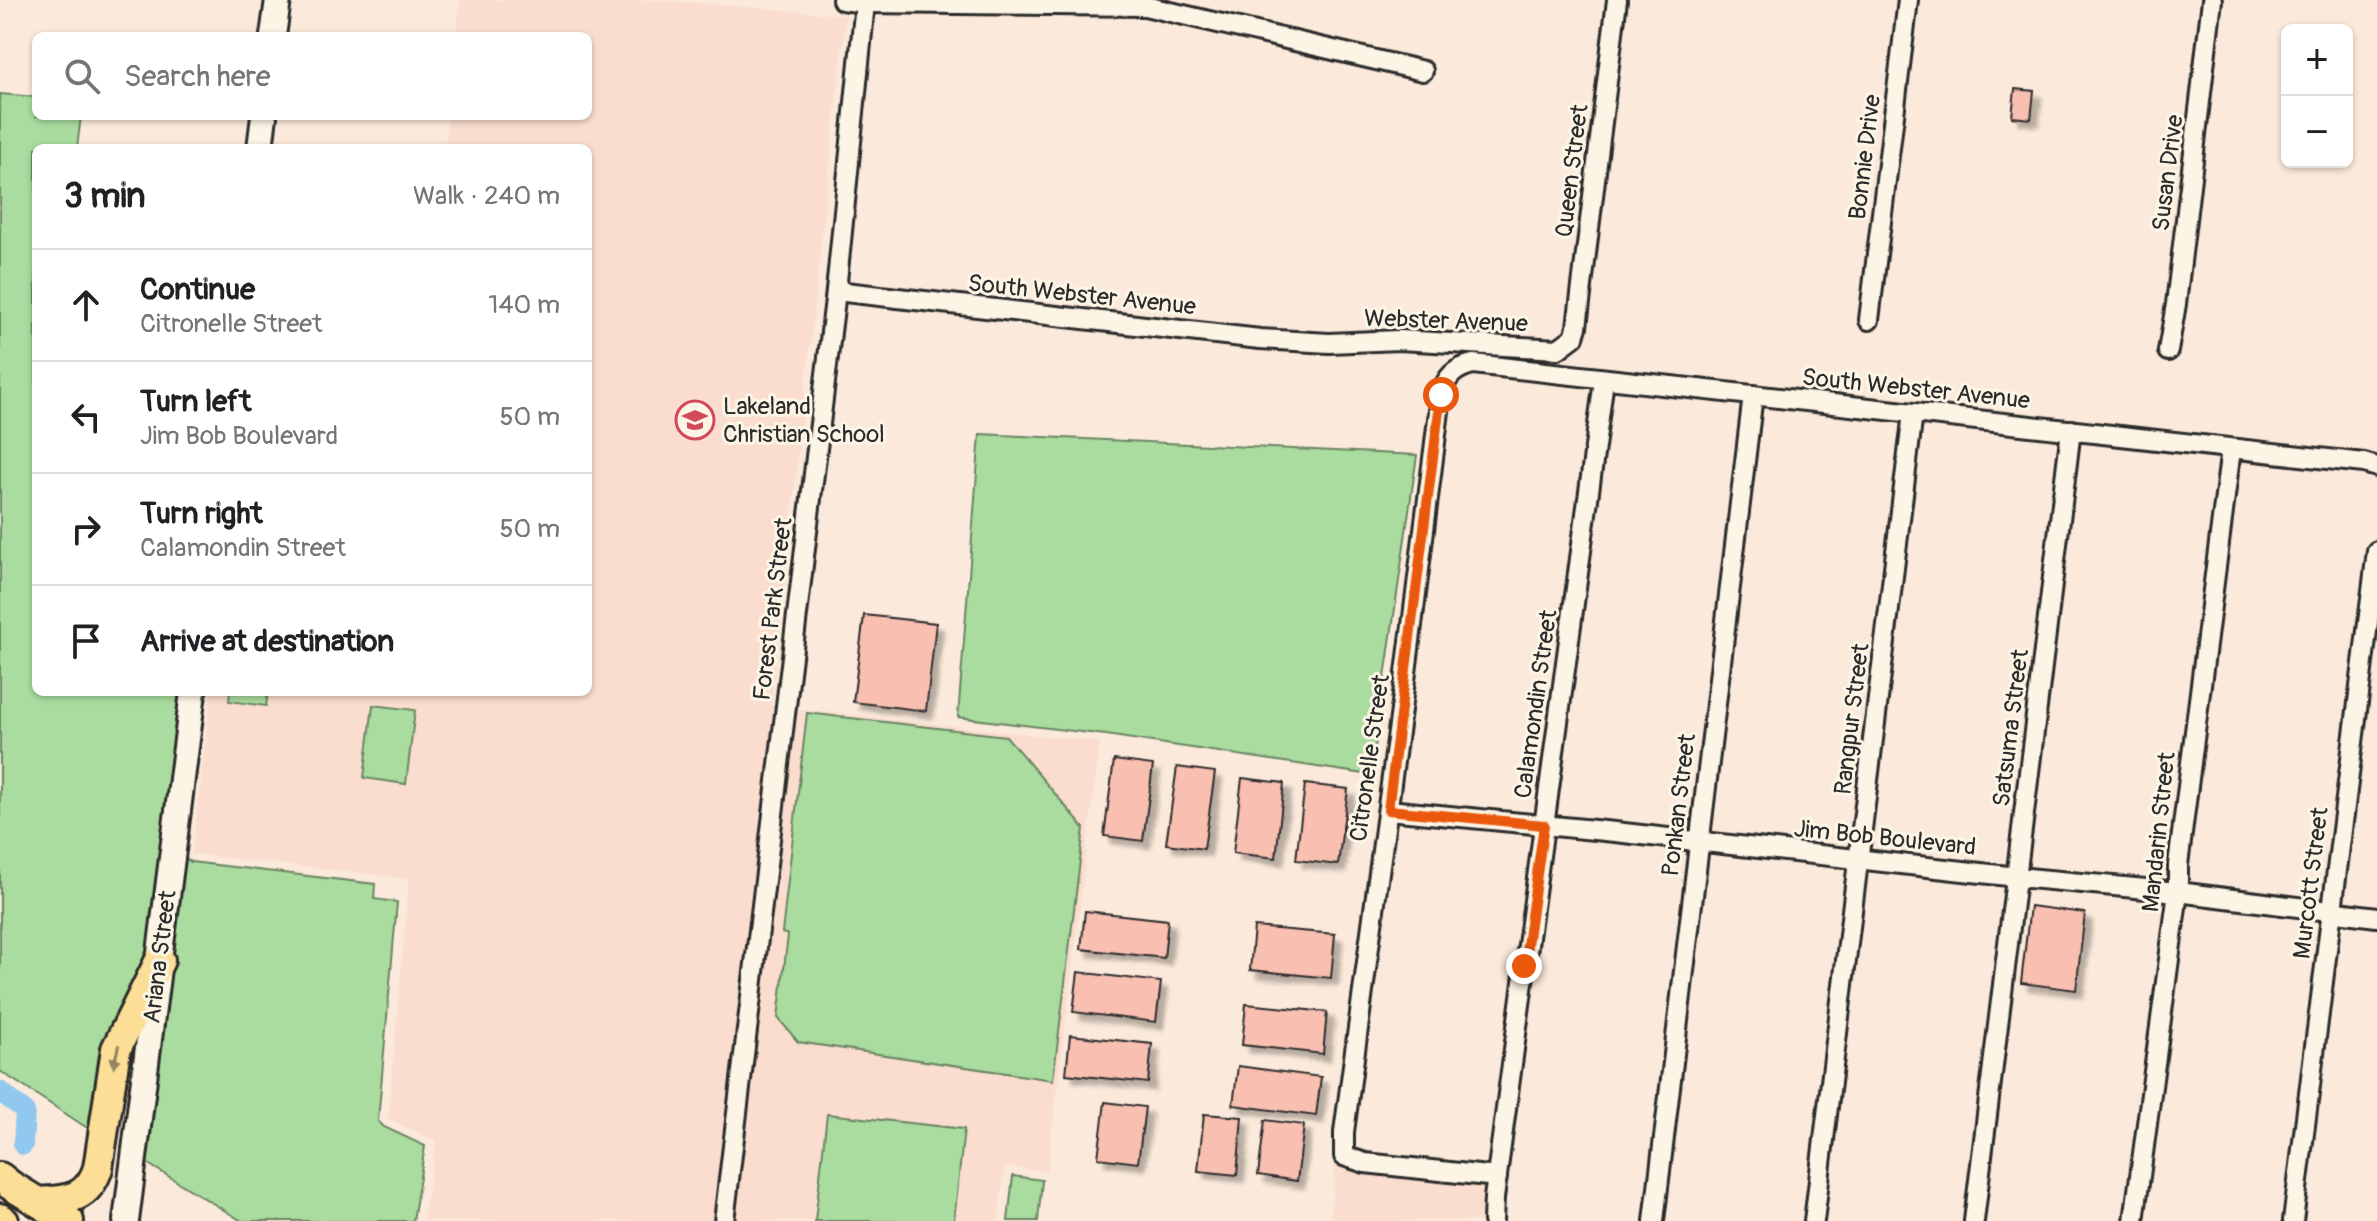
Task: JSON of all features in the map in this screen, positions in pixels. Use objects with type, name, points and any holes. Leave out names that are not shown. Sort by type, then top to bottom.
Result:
[{"type":"main road","points":[[38,1202],[75,1197],[86,1191],[94,1180],[116,1049],[160,960]]},
{"type":"main road","points":[[0,1177],[69,1221]]},
{"type":"street","points":[[274,32],[278,0]]},
{"type":"street","points":[[842,0],[865,3],[1145,6],[1423,71]]},
{"type":"street","name":"Queen Street","points":[[1566,344],[1574,337],[1577,327],[1617,0]]},
{"type":"street","name":"Bonnie Drive","points":[[1869,320],[1908,0]]},
{"type":"street","name":"Susan Drive","points":[[2168,351],[2212,0]]},
{"type":"street","name":"Forest Park Street","points":[[724,1221],[836,291],[865,3]]},
{"type":"street","points":[[260,144],[264,120]]},
{"type":"street","name":"South Webster Avenue","points":[[836,291],[1157,329],[1323,343]]},
{"type":"street","name":"Webster Avenue","points":[[1323,343],[1399,340],[1550,350],[1566,344]]},
{"type":"street","name":"South Webster Avenue","points":[[1452,373],[1461,366],[1473,364],[2377,467]]},
{"type":"street","name":"Citronelle Street","points":[[1452,373],[1441,395],[1344,1132],[1344,1156],[1365,1163],[1497,1177]]},
{"type":"street","name":"Calamondin Street","points":[[1493,1221],[1604,380]]},
{"type":"street","name":"Ponkan Street","points":[[1654,1221],[1753,395]]},
{"type":"street","name":"Rangpur Street","points":[[1814,1221],[1913,413]]},
{"type":"street","name":"Satsuma Street","points":[[1974,1221],[2071,430]]},
{"type":"street","name":"Mandarin Street","points":[[2134,1221],[2178,892],[2178,865],[2231,449]]},
{"type":"street","name":"Murcott Street","points":[[2293,1221],[2377,551]]},
{"type":"street","name":"Ariana Street","points":[[126,1221],[193,696]]},
{"type":"street","name":"Jim Bob Boulevard","points":[[1388,810],[2178,892],[2377,917]]},
{"type":"shaded area","name":"Lakeland Christian School","points":[[460,0],[662,0],[846,15],[771,706],[1100,742],[1047,1172],[1005,1166],[998,1221],[423,1221],[436,1141],[388,1119],[409,879],[192,854],[211,696],[592,696],[592,144],[445,144],[448,120],[592,120],[592,32],[456,32]]},
{"type":"shaded area","points":[[1336,1162],[1364,1173],[1484,1186],[1482,1221],[1330,1221]]},
{"type":"green space","points":[[0,94],[32,97],[32,120],[80,120],[78,144],[32,144],[32,696],[181,696],[149,957],[92,1131],[0,1071]]},
{"type":"green space","points":[[980,434],[1417,455],[1371,775],[1106,735],[958,717]]},
{"type":"green space","points":[[230,696],[267,696],[266,706],[229,701]]},
{"type":"green space","points":[[373,705],[415,710],[406,784],[364,778]]},
{"type":"green space","points":[[807,713],[1006,736],[1084,828],[1053,1080],[798,1042],[778,1018],[788,935],[782,933]]},
{"type":"green space","points":[[184,857],[191,862],[375,884],[374,899],[397,902],[378,1121],[384,1127],[425,1146],[413,1221],[242,1221],[145,1162],[174,955]]},
{"type":"green space","points":[[827,1114],[964,1129],[954,1221],[815,1221]]},
{"type":"green space","points":[[1013,1176],[1042,1180],[1038,1221],[1008,1221]]},
{"type":"building","points":[[2015,89],[2034,91],[2031,119],[2012,117]]},
{"type":"building","points":[[864,615],[936,623],[926,711],[853,702]]},
{"type":"building","points":[[1114,760],[1153,765],[1143,841],[1104,836]]},
{"type":"building","points":[[1177,767],[1215,772],[1204,849],[1166,844]]},
{"type":"building","points":[[1242,778],[1284,783],[1276,858],[1233,853]]},
{"type":"building","points":[[1305,784],[1348,789],[1338,865],[1296,860]]},
{"type":"building","points":[[2030,906],[2085,913],[2076,990],[2021,983]]},
{"type":"building","points":[[1085,911],[1168,920],[1164,958],[1081,949]]},
{"type":"building","points":[[1254,927],[1335,934],[1331,978],[1250,970]]},
{"type":"building","points":[[1078,972],[1161,982],[1156,1022],[1073,1012]]},
{"type":"building","points":[[1246,1004],[1327,1012],[1323,1054],[1242,1045]]},
{"type":"building","points":[[1070,1035],[1152,1044],[1148,1083],[1066,1074]]},
{"type":"building","points":[[1238,1066],[1321,1077],[1316,1116],[1233,1105]]},
{"type":"building","points":[[1105,1102],[1145,1107],[1138,1163],[1098,1158]]},
{"type":"building","points":[[1204,1114],[1242,1117],[1237,1175],[1198,1171]]},
{"type":"building","points":[[1265,1120],[1304,1125],[1297,1181],[1258,1175]]},
{"type":"waterway","points":[[0,1091],[25,1112],[23,1145]]},
{"type":"place","name":"Lakeland Christian School","points":[[695,420]]},
{"type":"route","points":[[1441,395],[1388,810],[1544,825],[1524,966]]}]
